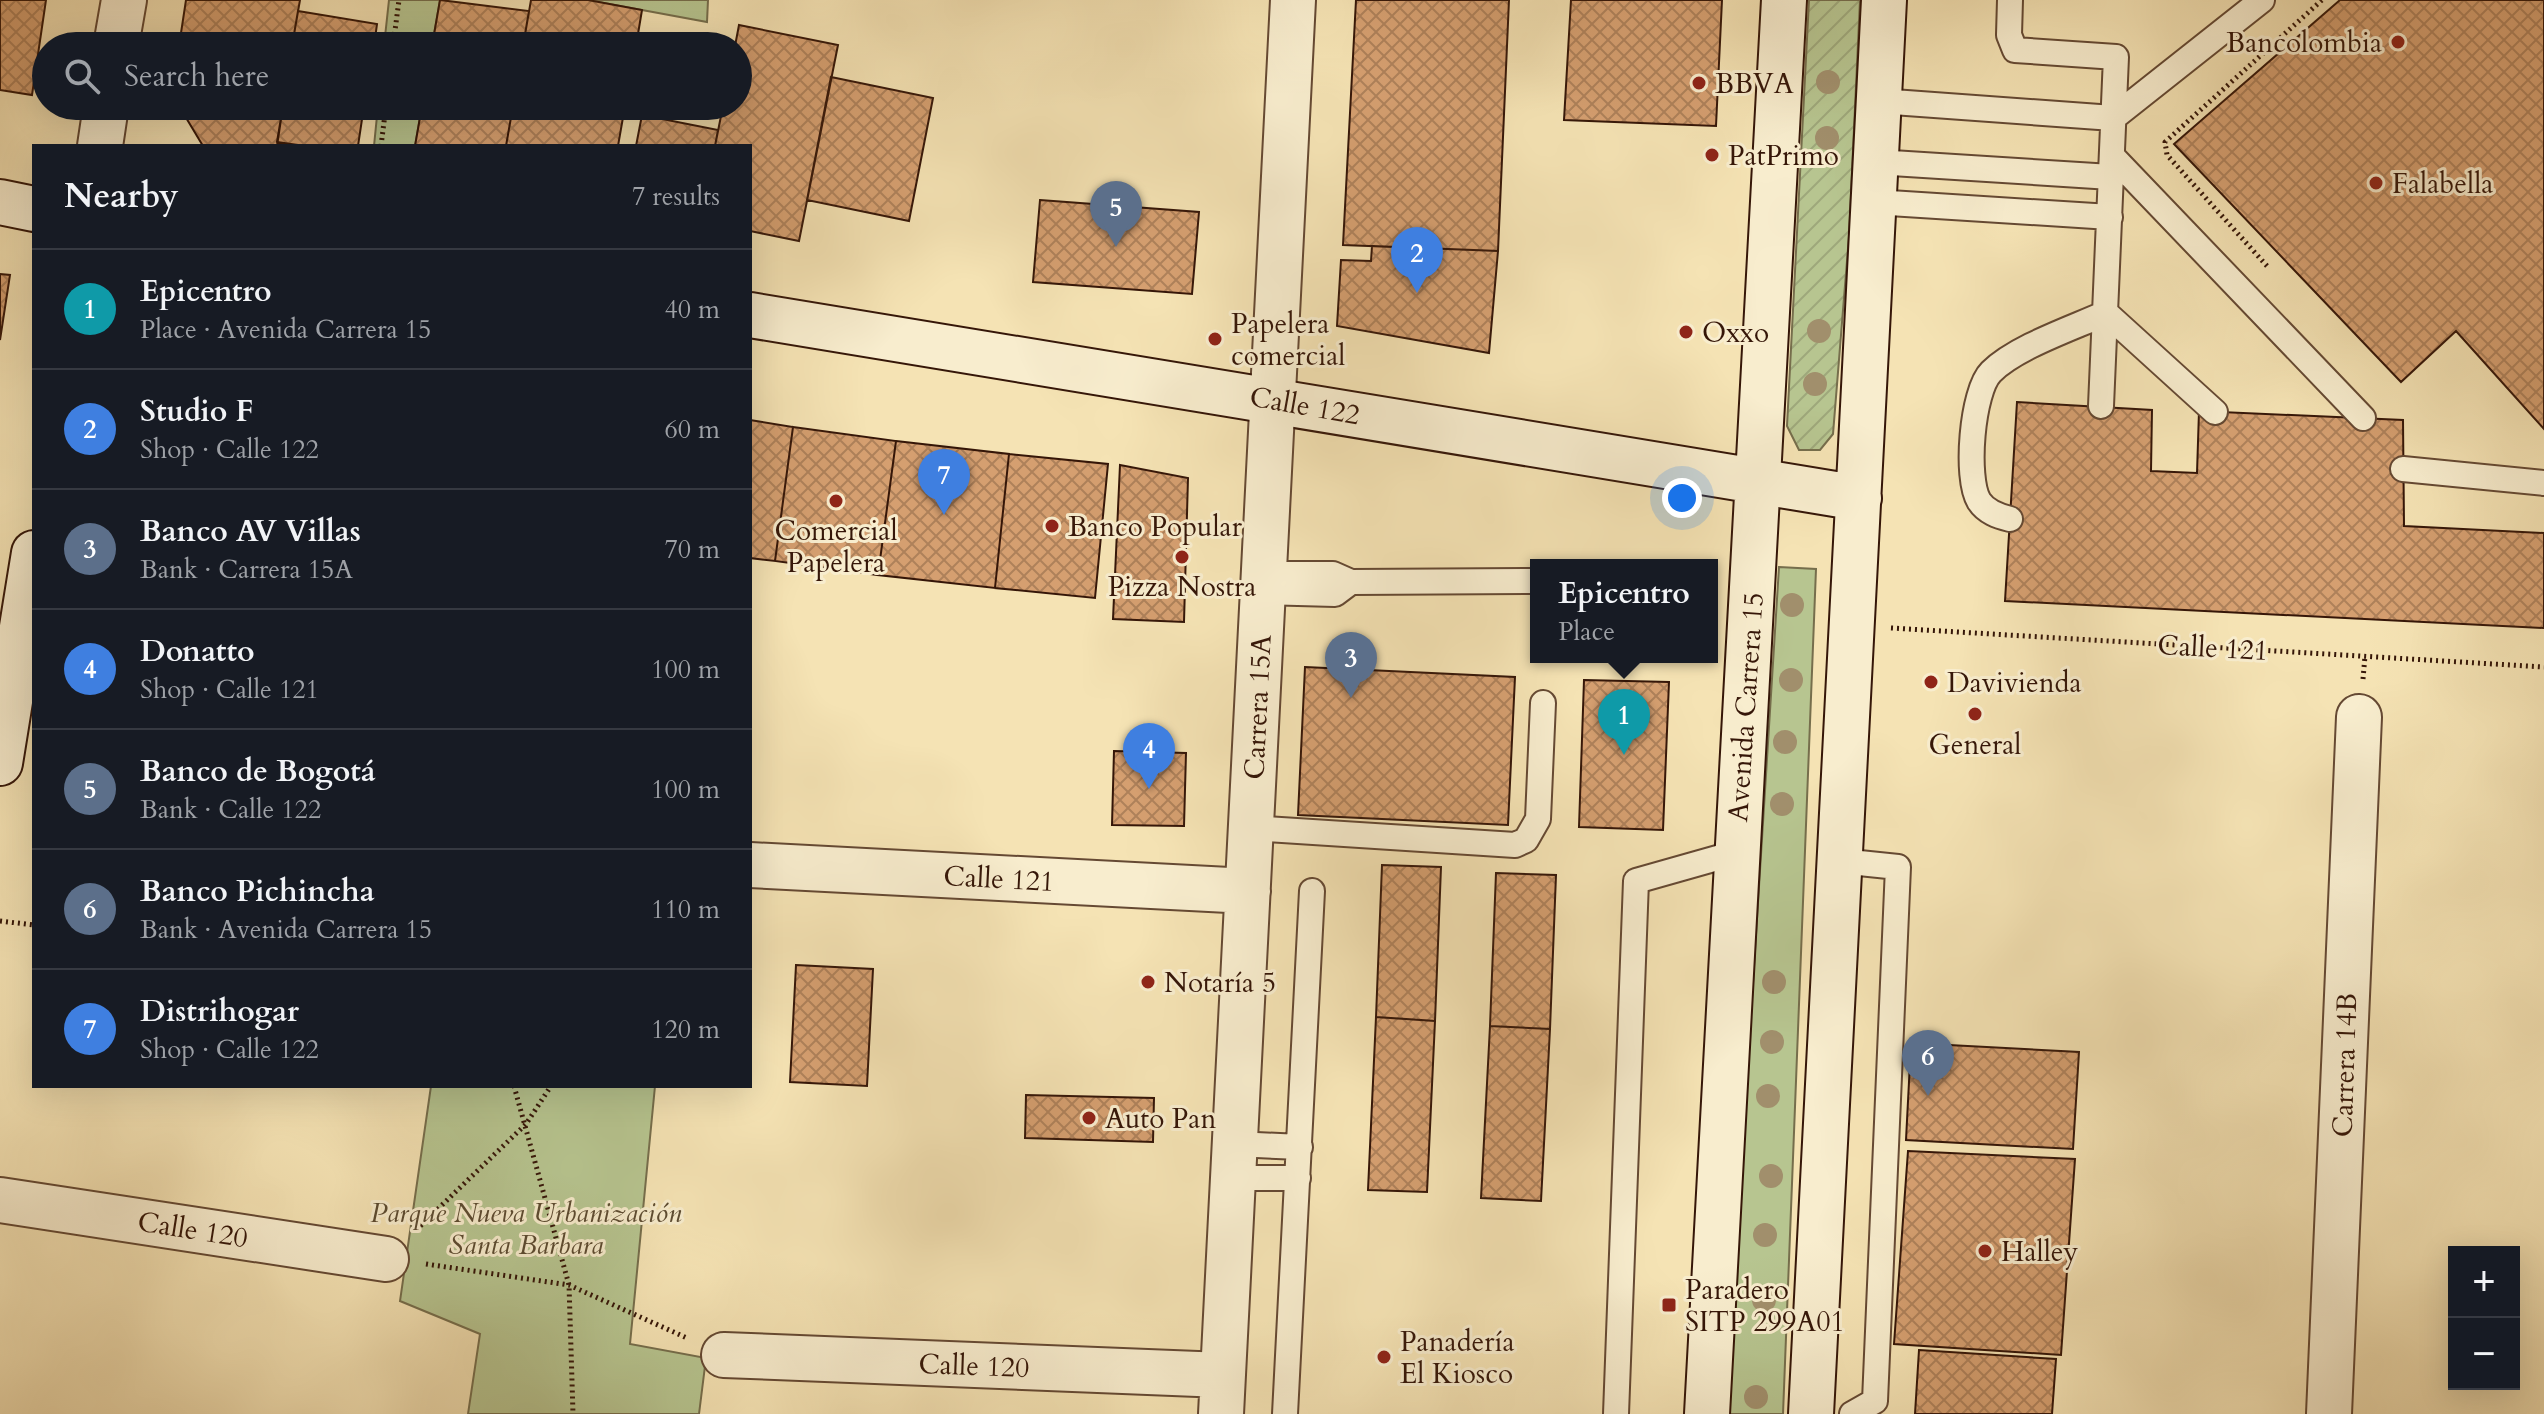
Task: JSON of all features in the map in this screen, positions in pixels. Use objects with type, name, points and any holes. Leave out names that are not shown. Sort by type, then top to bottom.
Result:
[{"type":"street","points":[[118,32],[124,0]]},
{"type":"street","name":"Carrera 15A","points":[[1222,1395],[1293,0]]},
{"type":"street","name":"Avenida Carrera 15","points":[[1707,1414],[1735,853],[1759,481],[1784,0]]},
{"type":"street","points":[[1811,1414],[1884,0]]},
{"type":"street","points":[[100,144],[104,120]]},
{"type":"street","points":[[0,202],[32,209]]},
{"type":"street","name":"Calle 122","points":[[752,315],[1859,498]]},
{"type":"street","points":[[0,763],[32,565]]},
{"type":"street","name":"Carrera 14B","points":[[2329,1414],[2359,717]]},
{"type":"street","name":"Calle 121","points":[[752,865],[1248,891]]},
{"type":"street","name":"Calle 120","points":[[0,1200],[386,1259]]},
{"type":"street","name":"Calle 120","points":[[724,1355],[1222,1395]]},
{"type":"lane","points":[[2010,0],[2009,35],[2015,50],[2116,57],[2101,406]]},
{"type":"lane","points":[[1879,101],[2113,118],[2262,0]]},
{"type":"lane","points":[[1875,182],[2112,167],[2363,418]]},
{"type":"lane","points":[[1875,182],[2110,217]]},
{"type":"lane","points":[[2106,313],[2215,412]]},
{"type":"lane","points":[[2010,519],[1994,515],[1981,504],[1974,491],[1975,403],[1981,386],[2004,361],[2106,313]]},
{"type":"lane","points":[[2403,469],[2544,483]]},
{"type":"lane","points":[[1263,583],[1335,594],[1351,582],[1530,581]]},
{"type":"lane","points":[[1251,828],[1515,845],[1526,840],[1538,819],[1543,703]]},
{"type":"lane","points":[[1616,1414],[1636,881],[1735,853]]},
{"type":"lane","points":[[1840,861],[1898,867],[1875,1401],[1852,1414]]},
{"type":"lane","points":[[1285,1414],[1312,891]]},
{"type":"lane","points":[[1234,1161],[1300,1147]]},
{"type":"lane","points":[[1234,1161],[1298,1178]]},
{"type":"path","points":[[395,32],[399,0]]},
{"type":"path","points":[[2276,276],[2167,155],[2165,142],[2322,0]]},
{"type":"path","points":[[381,144],[384,120]]},
{"type":"path","name":"Calle 121","points":[[1882,627],[2544,667]]},
{"type":"path","points":[[0,921],[32,925]]},
{"type":"path","points":[[515,1088],[569,1285],[573,1414]]},
{"type":"path","points":[[386,1259],[526,1124],[550,1088]]},
{"type":"path","points":[[386,1259],[569,1285],[724,1355]]},
{"type":"green space","points":[[389,0],[440,0],[434,32],[386,32]]},
{"type":"green space","points":[[588,0],[708,0],[707,22]]},
{"type":"green space","points":[[1809,0],[1860,0],[1849,236],[1833,434],[1820,450],[1799,450],[1787,426]]},
{"type":"green space","points":[[377,120],[420,120],[415,144],[374,144]]},
{"type":"green space","points":[[1779,567],[1816,569],[1783,1414],[1726,1414]]},
{"type":"green space","name":"Parque Nueva Urbanización Santa Barbara","points":[[431,1088],[655,1088],[630,1344],[706,1358],[699,1414],[468,1414],[480,1334],[400,1301]]},
{"type":"building","points":[[0,0],[46,0],[41,32],[32,32],[32,95],[0,90]]},
{"type":"building","points":[[186,0],[300,0],[294,32],[181,32]]},
{"type":"building","points":[[440,0],[529,11],[525,32],[434,32]]},
{"type":"building","points":[[531,0],[588,0],[642,10],[638,32],[525,32]]},
{"type":"building","points":[[1356,0],[1509,0],[1498,251],[1343,245]]},
{"type":"building","points":[[1571,0],[1722,0],[1716,126],[1564,120]]},
{"type":"building","points":[[2340,0],[2544,0],[2544,429],[2456,331],[2401,382],[2174,144]]},
{"type":"building","points":[[298,11],[377,24],[376,32],[294,32]]},
{"type":"building","points":[[739,25],[838,45],[799,241],[752,231],[752,144],[715,144],[720,120],[752,120],[752,32],[738,32]]},
{"type":"building","points":[[831,77],[933,98],[909,221],[807,200]]},
{"type":"building","points":[[187,120],[281,120],[277,144],[202,144]]},
{"type":"building","points":[[281,120],[362,120],[358,144],[277,142]]},
{"type":"building","points":[[420,120],[511,120],[506,144],[415,144]]},
{"type":"building","points":[[511,120],[623,120],[618,144],[506,144]]},
{"type":"building","points":[[641,120],[667,120],[718,130],[715,144],[636,144]]},
{"type":"building","points":[[1040,200],[1199,212],[1192,294],[1033,282]]},
{"type":"building","points":[[1372,246],[1498,251],[1489,353],[1337,326],[1341,260],[1371,261]]},
{"type":"building","points":[[0,274],[10,275],[0,340]]},
{"type":"building","points":[[2017,402],[2152,410],[2151,471],[2197,473],[2199,411],[2403,420],[2404,526],[2544,533],[2544,628],[2005,601]]},
{"type":"building","points":[[752,420],[793,427],[775,561],[752,558]]},
{"type":"building","name":"Comercial Papelera","points":[[793,427],[896,441],[878,575],[775,561]]},
{"type":"building","points":[[896,441],[1009,454],[995,588],[878,575]]},
{"type":"building","name":"Banco Popular","points":[[1009,454],[1108,464],[1095,598],[995,588]]},
{"type":"building","points":[[1120,465],[1188,478],[1184,622],[1113,619]]},
{"type":"building","points":[[1305,667],[1515,677],[1508,825],[1298,815]]},
{"type":"building","points":[[1584,680],[1669,682],[1663,830],[1579,827]]},
{"type":"building","points":[[1114,751],[1186,753],[1184,826],[1112,825]]},
{"type":"building","points":[[1382,865],[1441,867],[1435,1021],[1376,1017]]},
{"type":"building","points":[[1496,873],[1556,875],[1550,1029],[1490,1026]]},
{"type":"building","points":[[796,965],[873,969],[867,1086],[790,1082]]},
{"type":"building","points":[[1376,1017],[1435,1021],[1427,1192],[1368,1190]]},
{"type":"building","points":[[1490,1026],[1550,1029],[1541,1201],[1481,1198]]},
{"type":"building","points":[[1911,1043],[2079,1052],[2073,1149],[1906,1140]]},
{"type":"building","name":"Auto Pan","points":[[1026,1095],[1154,1098],[1153,1142],[1025,1138]]},
{"type":"building","name":"Halley","points":[[1908,1151],[2075,1159],[2061,1355],[1894,1344]]},
{"type":"building","points":[[1919,1350],[2056,1359],[2052,1414],[1915,1414]]},
{"type":"place","name":"Bancolombia","points":[[2398,42]]},
{"type":"place","name":"BBVA","points":[[1699,83]]},
{"type":"place","name":"PatPrimo","points":[[1712,155]]},
{"type":"place","name":"Falabella","points":[[2376,183]]},
{"type":"place","name":"Banco de Bogotá","points":[[1116,247]]},
{"type":"place","name":"Studio F","points":[[1417,293]]},
{"type":"place","name":"Oxxo","points":[[1686,332]]},
{"type":"place","name":"Papelera comercial","points":[[1215,339]]},
{"type":"place","name":"Comercial Papelera","points":[[836,501]]},
{"type":"place","name":"Distrihogar","points":[[944,515]]},
{"type":"place","name":"Banco Popular","points":[[1052,526]]},
{"type":"place","name":"Pizza Nostra","points":[[1182,557]]},
{"type":"place","name":"Davivienda","points":[[1931,682]]},
{"type":"place","name":"Banco AV Villas","points":[[1351,698]]},
{"type":"place","name":"General","points":[[1975,714]]},
{"type":"place","name":"Epicentro","points":[[1624,755]]},
{"type":"place","name":"Donatto","points":[[1149,789]]},
{"type":"place","name":"Notaría 5","points":[[1148,982]]},
{"type":"place","name":"Banco Pichincha","points":[[1928,1096]]},
{"type":"place","name":"Auto Pan","points":[[1089,1118]]},
{"type":"place","name":"Halley","points":[[1985,1251]]},
{"type":"place","name":"Paradero SITP 299A01","points":[[1669,1305]]},
{"type":"place","name":"Panadería El Kiosco","points":[[1384,1357]]}]
